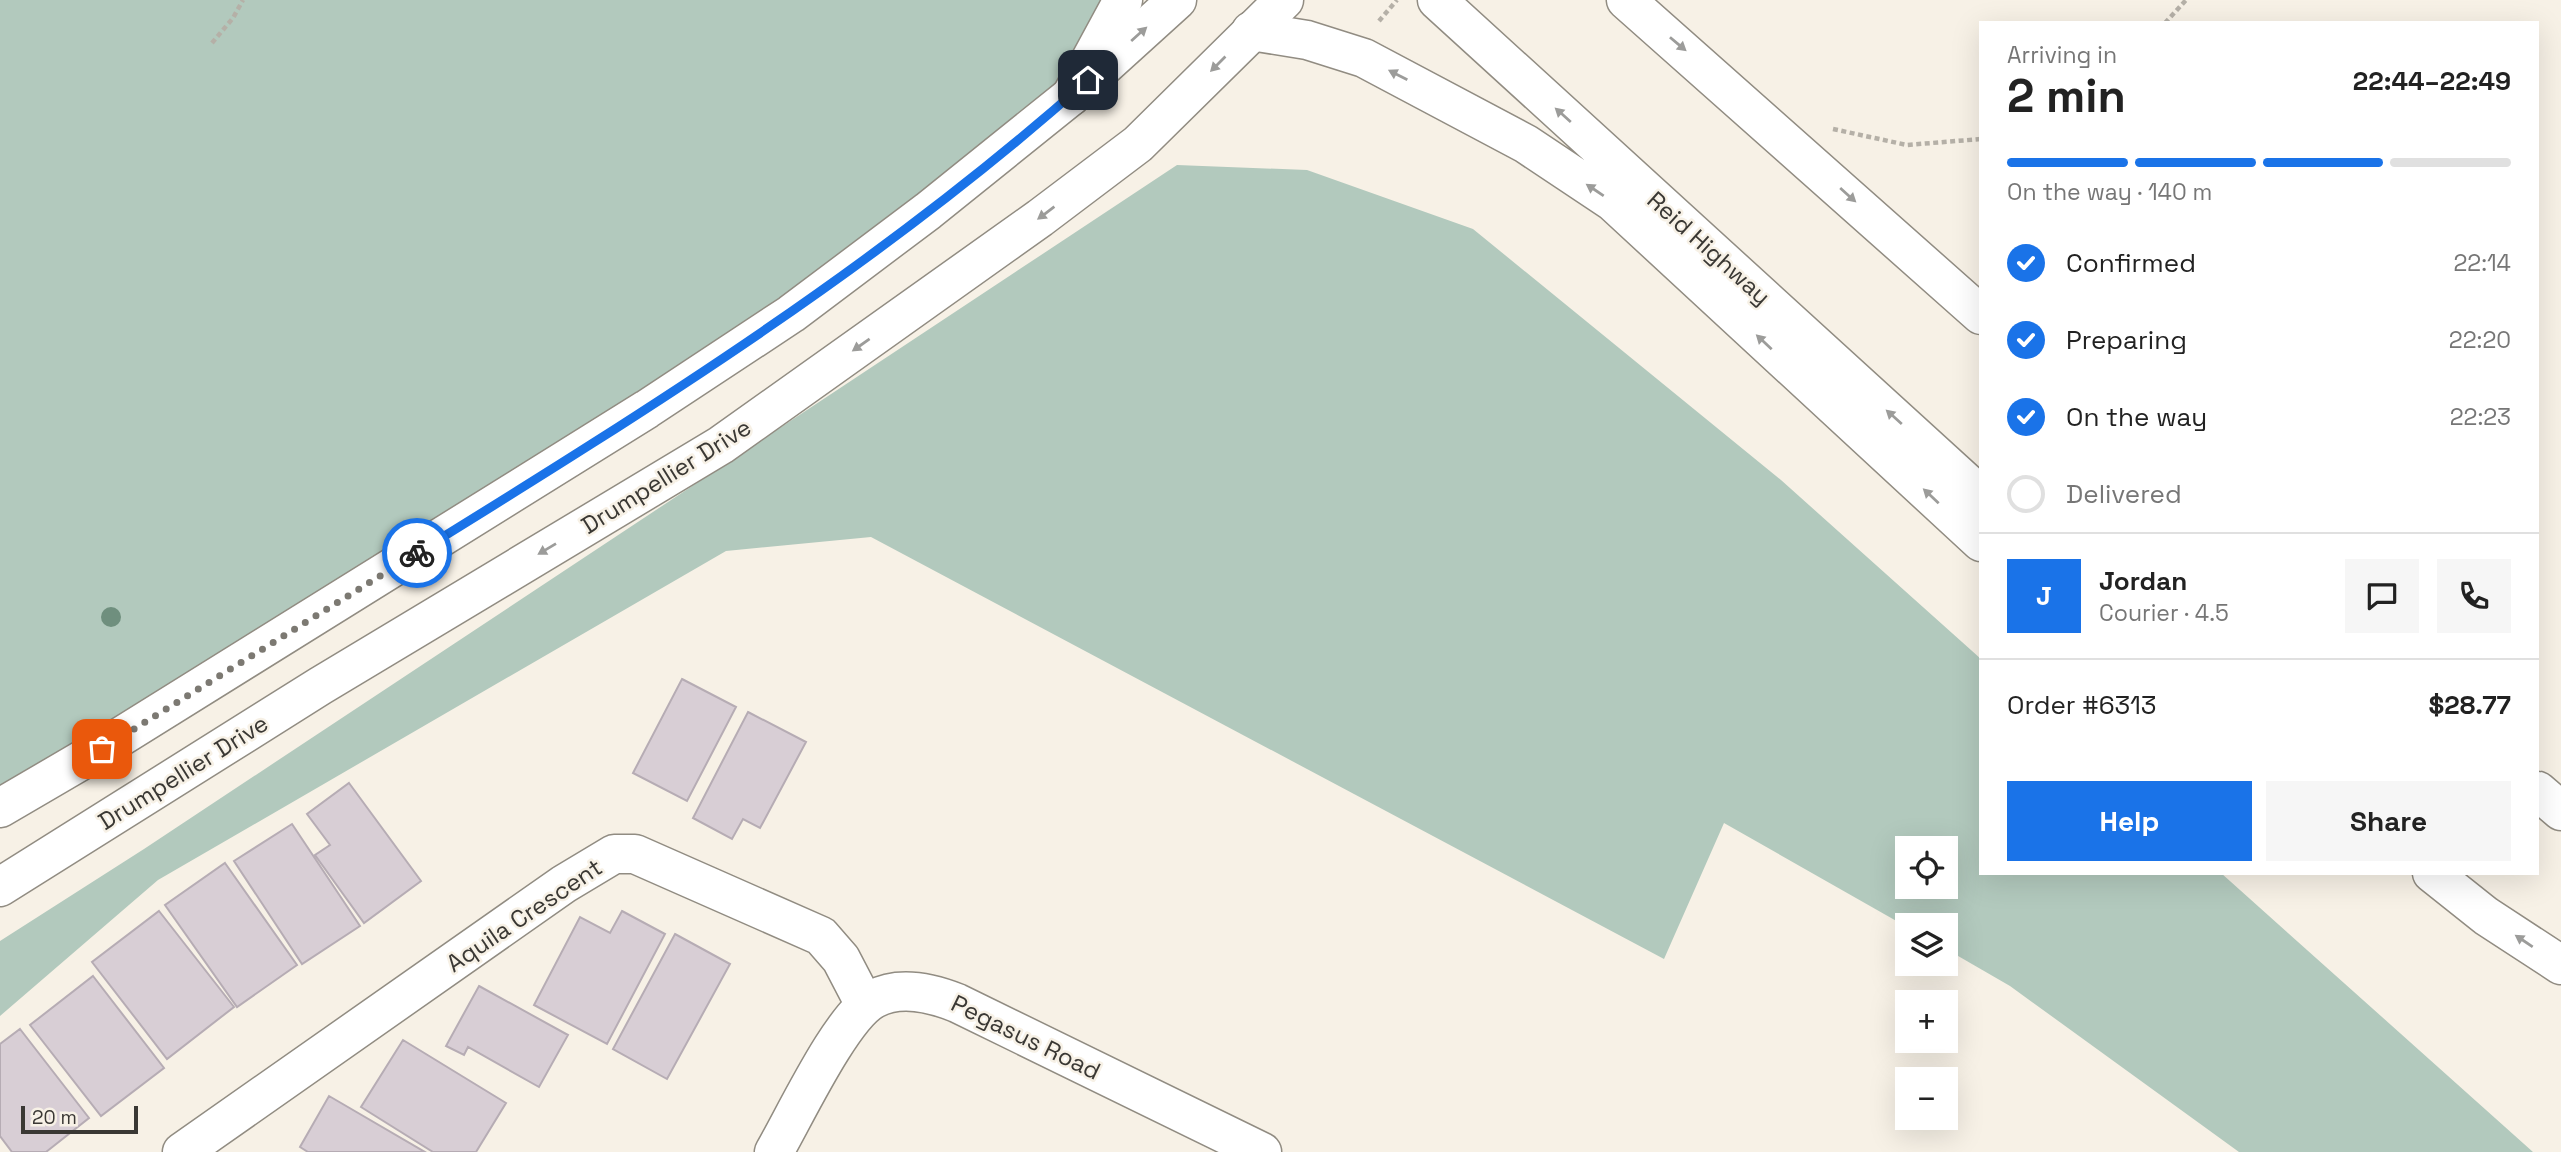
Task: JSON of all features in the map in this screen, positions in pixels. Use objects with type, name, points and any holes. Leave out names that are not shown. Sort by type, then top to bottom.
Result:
[{"type":"main road","points":[[1071,96],[1123,0]]},
{"type":"main road","points":[[0,808],[102,749],[720,363],[860,263],[1071,96],[1177,0]]},
{"type":"main road","name":"Drumpellier Drive","points":[[0,887],[320,686],[721,445],[1040,218],[1138,144],[1284,0]]},
{"type":"main road","name":"Reid Highway","points":[[1437,0],[1979,494]]},
{"type":"main road","points":[[1626,0],[1979,313]]},
{"type":"main road","points":[[1251,31],[1307,40],[1364,58],[1526,144],[1613,202],[1979,540]]},
{"type":"main road","points":[[2539,793],[2561,811]]},
{"type":"main road","name":"Aquila Crescent","points":[[183,1152],[564,884],[614,854],[635,853],[821,936],[841,959],[864,1005]]},
{"type":"main road","points":[[2435,875],[2486,916],[2561,965]]},
{"type":"main road","name":"Pegasus Road","points":[[864,1005],[876,998],[899,992],[929,993],[948,999],[1252,1150]]},
{"type":"main road","points":[[774,1152],[852,1018],[864,1005]]},
{"type":"path","points":[[212,43],[233,18],[243,0]]},
{"type":"path","points":[[2167,21],[2186,0]]},
{"type":"path","points":[[1820,126],[1907,145],[1979,139]]},
{"type":"green space","points":[[0,0],[1123,0],[1071,96],[889,241],[0,805]]},
{"type":"green space","points":[[1177,165],[1307,170],[1473,229],[1781,480],[1979,657],[1979,875],[2223,875],[2533,1152],[2239,1152],[2010,986],[1958,956],[1958,913],[1895,913],[1895,920],[1724,823],[1664,959],[871,537],[726,551],[158,880],[0,1016],[0,941],[144,849]]},
{"type":"building","points":[[682,679],[736,707],[687,801],[633,773]]},
{"type":"building","points":[[748,712],[806,742],[760,828],[743,819],[732,839],[693,818]]},
{"type":"building","points":[[349,783],[421,881],[364,923],[315,855],[330,845],[307,814]]},
{"type":"building","points":[[292,824],[360,926],[302,964],[234,861]]},
{"type":"building","points":[[225,863],[297,965],[237,1007],[165,905]]},
{"type":"building","points":[[159,911],[234,1007],[167,1059],[92,962]]},
{"type":"building","points":[[622,911],[665,934],[607,1044],[534,1005],[580,917],[610,933]]},
{"type":"building","points":[[675,934],[730,964],[667,1079],[613,1049]]},
{"type":"building","points":[[93,976],[164,1068],[101,1116],[30,1025]]},
{"type":"building","points":[[479,986],[568,1035],[539,1087],[468,1047],[464,1055],[446,1046]]},
{"type":"building","points":[[20,1029],[89,1118],[46,1152],[12,1152],[0,1136],[0,1044]]},
{"type":"building","points":[[403,1040],[506,1103],[476,1152],[433,1152],[361,1107]]},
{"type":"building","points":[[329,1096],[425,1152],[308,1152],[300,1147]]},
{"type":"way so far","points":[[102,749],[417,553]]},
{"type":"route","points":[[417,553],[720,363],[791,314],[928,211],[1088,80]]}]
